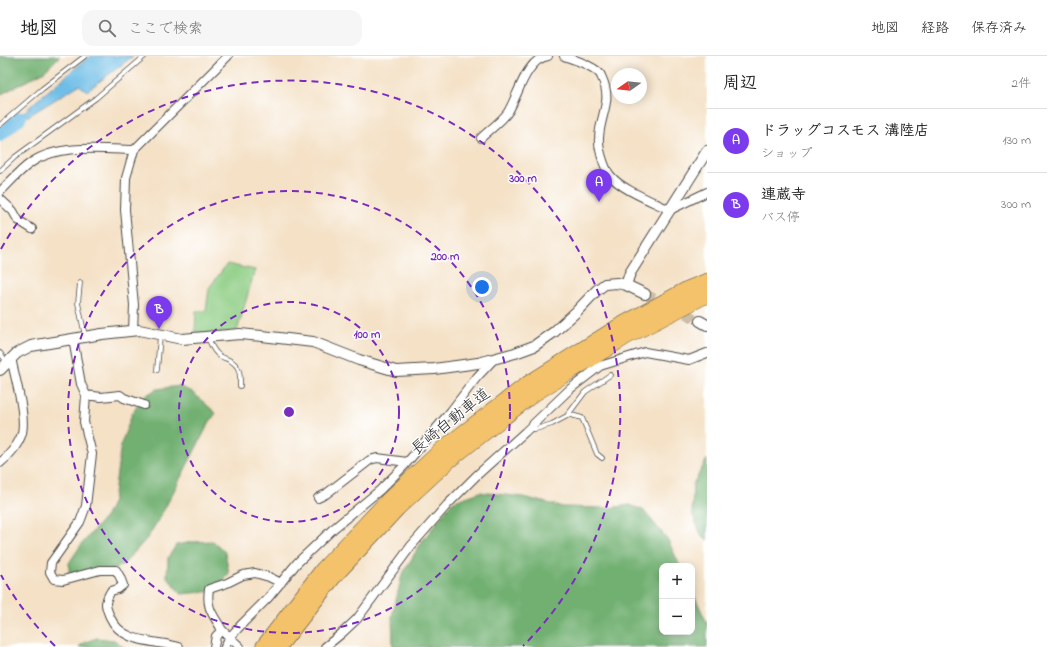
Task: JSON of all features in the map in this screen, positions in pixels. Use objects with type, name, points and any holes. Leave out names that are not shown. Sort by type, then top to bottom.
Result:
[{"type":"highway","name":"長崎自動車道","points":[[263,647],[323,569],[388,499],[442,449],[527,384],[619,326],[707,281]]},
{"type":"highway","name":"長崎自動車道","points":[[279,647],[333,578],[398,508],[451,459],[534,394],[626,337],[707,295]]},
{"type":"street","points":[[133,331],[134,305],[125,210],[126,178],[134,150],[228,56]]},
{"type":"street","points":[[481,138],[507,113],[524,78],[532,66],[545,56],[548,56]]},
{"type":"street","points":[[564,56],[584,63],[599,72],[607,88],[607,104],[601,122],[599,139],[602,157],[609,175],[620,185],[670,210]]},
{"type":"street","points":[[0,192],[31,163],[46,154],[73,150],[134,150]]},
{"type":"street","points":[[626,285],[630,273],[707,151]]},
{"type":"street","points":[[670,210],[707,192]]},
{"type":"street","points":[[0,199],[13,211],[18,220],[32,229]]},
{"type":"street","points":[[0,463],[15,448],[22,435],[23,427],[20,400],[5,365],[17,353],[31,346],[139,330],[182,339],[208,338],[240,334],[313,342],[359,360],[396,371],[434,370],[478,363],[534,346],[554,332],[605,284],[617,283],[626,285],[645,294]]},
{"type":"street","points":[[73,339],[80,384],[86,395],[84,422],[92,454],[86,506],[80,522],[51,563],[50,572],[54,578],[63,580],[100,570],[116,570],[123,585],[118,589],[111,591],[105,601],[112,622],[118,629],[130,637],[179,647]]},
{"type":"street","points":[[325,647],[357,619],[411,546],[447,505],[476,476],[570,389],[600,366],[645,352],[689,360],[707,352]]},
{"type":"street","points":[[225,647],[229,638],[268,598],[297,563],[322,538],[380,490],[407,462],[451,411],[477,377],[494,359]]},
{"type":"street","points":[[86,395],[101,397],[120,395],[124,398],[144,404]]},
{"type":"street","points":[[318,498],[326,494],[370,460],[377,458],[407,462]]},
{"type":"street","points":[[240,647],[222,630],[209,607],[207,601],[209,590],[243,575],[255,573],[269,577],[281,583]]},
{"type":"street","points":[[214,647],[216,636],[222,630]]},
{"type":"lane","points":[[0,125],[42,89],[85,56]]},
{"type":"lane","points":[[0,171],[15,157],[96,98],[145,56]]},
{"type":"lane","points":[[80,283],[78,303],[85,337]]},
{"type":"lane","points":[[157,370],[160,335]]},
{"type":"lane","points":[[208,338],[213,349],[219,355],[232,361],[239,369],[240,386]]},
{"type":"lane","points":[[0,353],[5,365]]},
{"type":"lane","points":[[528,429],[536,429],[552,424],[568,414],[585,392],[610,376]]},
{"type":"lane","points":[[568,414],[582,418],[597,454],[602,458]]},
{"type":"green space","points":[[0,56],[60,56],[45,71],[0,95]]},
{"type":"green space","points":[[227,264],[255,270],[237,331],[209,333],[195,332],[196,311],[206,311],[209,288]]},
{"type":"green space","points":[[179,386],[192,392],[216,413],[209,423],[164,510],[148,537],[124,564],[106,573],[79,579],[69,576],[69,563],[81,545],[106,516],[113,501],[121,444],[132,414],[143,397],[157,389]]},
{"type":"green space","points":[[707,459],[707,540],[702,537],[692,513],[693,484]]},
{"type":"green space","points":[[480,492],[523,497],[563,507],[608,508],[630,505],[643,510],[668,540],[679,563],[659,563],[659,635],[695,635],[695,597],[707,623],[707,647],[393,647],[392,616],[402,575],[421,543],[452,502]]},
{"type":"green space","points":[[213,541],[225,552],[229,574],[216,591],[181,594],[167,577],[168,558],[176,545],[192,542]]},
{"type":"green space","points":[[97,638],[114,640],[124,647],[79,647],[83,643]]},
{"type":"water","points":[[90,56],[133,56],[87,91],[79,85],[5,130],[36,101]]},
{"type":"waterway","points":[[0,135],[20,118]]},
{"type":"tunnel","points":[[645,294],[700,321]]},
{"type":"place","name":"ドラッグコスモス 溝陸店","points":[[599,202]]},
{"type":"place","name":"連蔵寺","points":[[159,329]]}]
